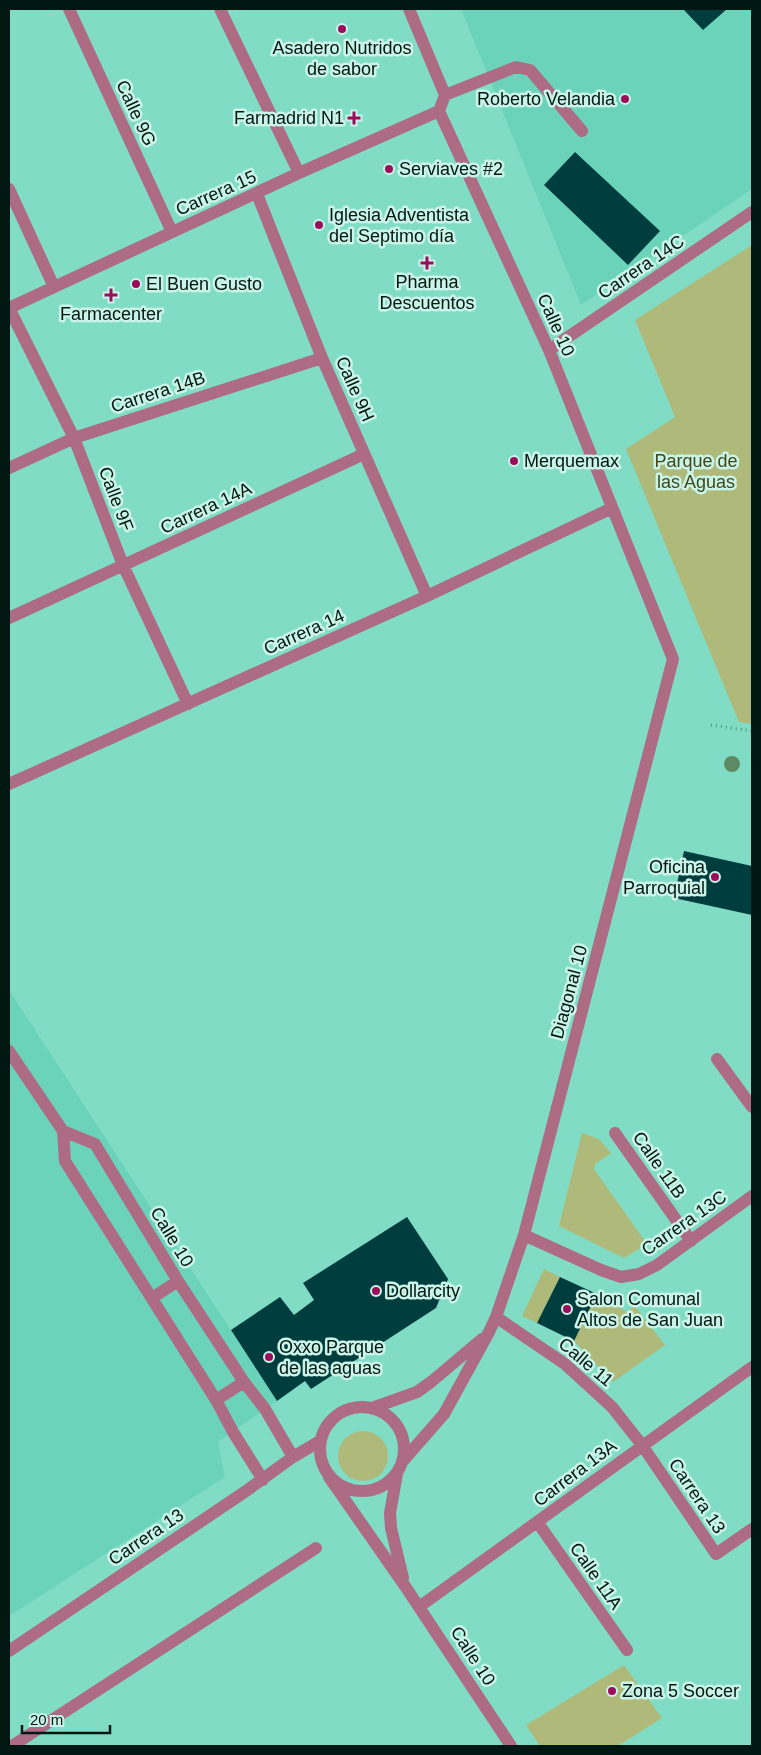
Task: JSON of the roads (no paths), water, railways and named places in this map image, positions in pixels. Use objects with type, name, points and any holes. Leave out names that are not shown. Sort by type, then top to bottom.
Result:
[{"type":"street","name":"Calle 9G","points":[[69,9],[172,232]]},
{"type":"street","points":[[220,9],[299,174]]},
{"type":"street","points":[[409,9],[445,95],[439,111]]},
{"type":"street","points":[[445,95],[516,67],[530,70],[582,131]]},
{"type":"street","name":"Carrera 15","points":[[9,308],[439,111]]},
{"type":"street","name":"Calle 10","points":[[439,111],[549,350],[673,658]]},
{"type":"street","points":[[9,189],[54,287]]},
{"type":"street","name":"Calle 9H","points":[[257,194],[322,358],[427,596]]},
{"type":"street","name":"Carrera 14C","points":[[549,350],[752,212]]},
{"type":"street","name":"Calle 9F","points":[[9,308],[74,438],[123,566],[188,704]]},
{"type":"street","name":"Carrera 14B","points":[[9,468],[74,438],[322,358]]},
{"type":"street","name":"Carrera 14A","points":[[9,618],[364,454]]},
{"type":"street","name":"Carrera 14","points":[[9,784],[427,596],[612,508]]},
{"type":"street","name":"Diagonal 10","points":[[399,1468],[444,1414],[489,1332],[524,1235],[673,658]]},
{"type":"street","points":[[9,1051],[63,1131],[65,1161],[216,1400],[233,1432],[263,1480]]},
{"type":"street","points":[[718,1059],[752,1107]]},
{"type":"street","name":"Calle 10","points":[[63,1131],[95,1144],[178,1281],[244,1382],[298,1455]]},
{"type":"street","name":"Calle 11B","points":[[615,1133],[691,1241]]},
{"type":"street","name":"Carrera 13C","points":[[524,1235],[601,1270],[621,1277],[639,1274],[657,1265],[752,1196]]},
{"type":"street","points":[[152,1298],[178,1281]]},
{"type":"street","name":"Calle 11","points":[[496,1317],[565,1364],[612,1407],[642,1445]]},
{"type":"street","name":"Diagonal 10","points":[[372,1408],[417,1392],[445,1371],[489,1332]]},
{"type":"street","name":"Carrera 13A","points":[[419,1607],[752,1367]]},
{"type":"street","points":[[216,1400],[244,1382]]},
{"type":"street","points":[[352,1408],[372,1408],[392,1420],[399,1429],[404,1451],[399,1468],[386,1484],[372,1491],[356,1492],[342,1487],[330,1477],[321,1460],[320,1441],[328,1424],[343,1412],[352,1408]]},
{"type":"street","name":"Carrera 13","points":[[9,1651],[320,1441]]},
{"type":"street","name":"Carrera 13","points":[[642,1445],[716,1554],[752,1529]]},
{"type":"street","points":[[298,1455],[321,1460]]},
{"type":"street","name":"Calle 10","points":[[399,1468],[391,1501],[391,1528],[405,1586]]},
{"type":"street","name":"Calle 10","points":[[330,1477],[511,1746]]},
{"type":"street","name":"Calle 11A","points":[[538,1523],[626,1650]]},
{"type":"street","points":[[12,1746],[316,1548]]},
{"type":"place","name":"Asadero Nutridos de sabor","points":[[342,29]]},
{"type":"place","name":"Roberto Velandia","points":[[625,99]]},
{"type":"place","name":"Farmadrid N1","points":[[354,118]]},
{"type":"place","name":"Serviaves #2","points":[[389,169]]},
{"type":"place","name":"Iglesia Adventista del Septimo día","points":[[319,225]]},
{"type":"place","name":"Pharma Descuentos","points":[[427,263]]},
{"type":"place","name":"El Buen Gusto","points":[[136,284]]},
{"type":"place","name":"Farmacenter","points":[[111,295]]},
{"type":"place","name":"Merquemax","points":[[514,461]]},
{"type":"place","name":"Oficina Parroquial","points":[[715,877]]},
{"type":"place","name":"Dollarcity","points":[[376,1291]]},
{"type":"place","name":"Salon Comunal Altos de San Juan","points":[[567,1309]]},
{"type":"place","name":"Oxxo Parque de las aguas","points":[[269,1357]]},
{"type":"place","name":"Zona 5 Soccer","points":[[612,1691]]},
{"type":"park label","name":"Parque de las Aguas","points":[[696,471]]}]
